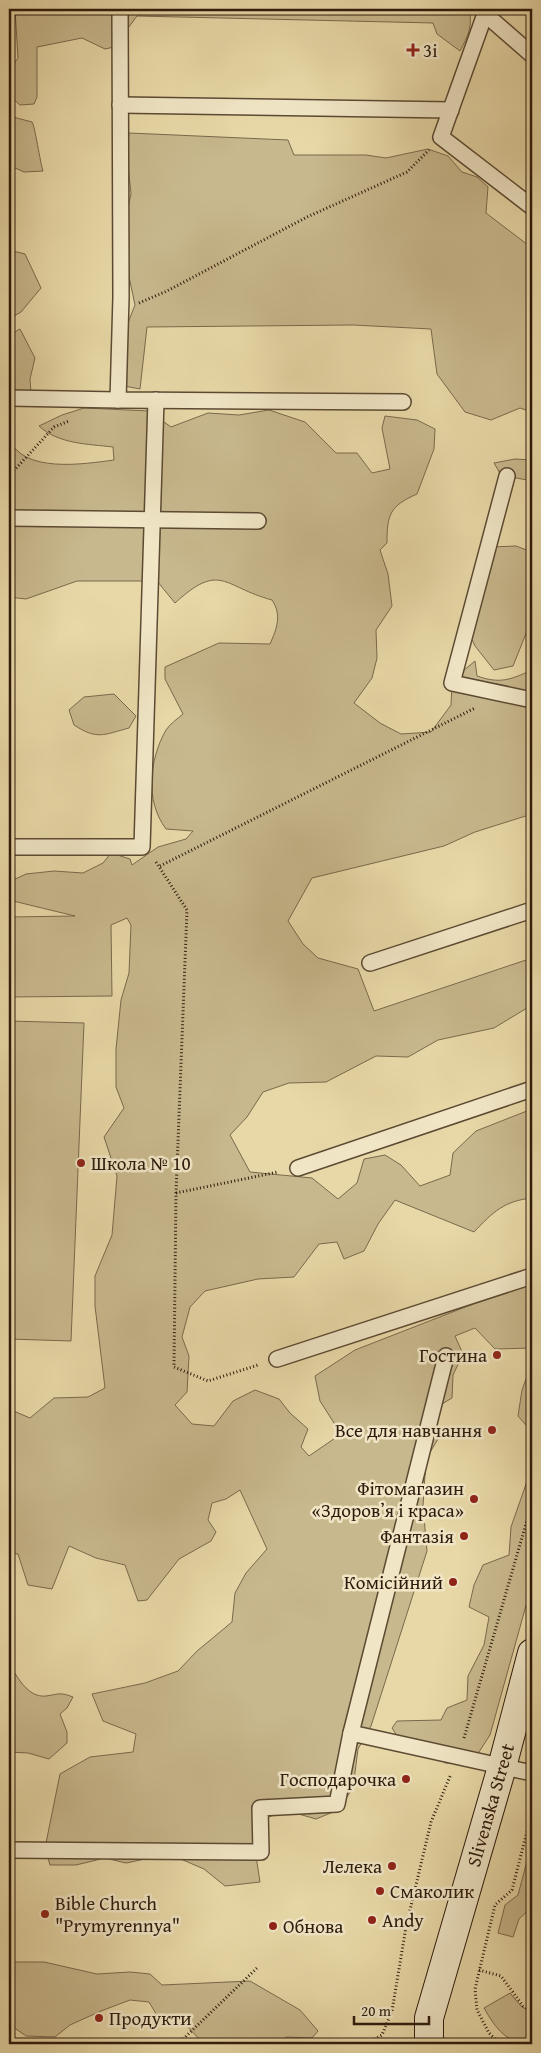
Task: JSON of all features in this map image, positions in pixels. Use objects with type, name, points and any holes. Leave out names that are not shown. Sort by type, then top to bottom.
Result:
[{"type":"main road","name":"Slivenska Street","points":[[429,2044],[429,2018],[502,1767],[532,1653]]},
{"type":"lane","points":[[118,400],[120,310],[120,9]]},
{"type":"lane","points":[[532,55],[487,11],[441,137],[532,207]]},
{"type":"lane","points":[[120,105],[450,110]]},
{"type":"lane","points":[[9,398],[403,402]]},
{"type":"lane","points":[[9,847],[142,847],[156,400]]},
{"type":"lane","points":[[507,476],[452,683],[532,700]]},
{"type":"lane","points":[[9,518],[258,521]]},
{"type":"lane","points":[[370,963],[532,910]]},
{"type":"lane","points":[[298,1168],[532,1089]]},
{"type":"lane","points":[[277,1359],[532,1276]]},
{"type":"lane","points":[[9,1850],[261,1852],[260,1808],[337,1804],[351,1733],[446,1356]]},
{"type":"lane","points":[[351,1733],[532,1774]]},
{"type":"path","points":[[120,310],[166,291],[307,217],[407,172],[441,137]]},
{"type":"path","points":[[9,476],[54,427],[72,419]]},
{"type":"path","points":[[160,866],[504,694]]},
{"type":"path","points":[[142,847],[160,866],[187,910],[176,1194],[174,1367],[208,1381],[277,1359]]},
{"type":"path","points":[[176,1194],[298,1168]]},
{"type":"path","points":[[500,2044],[488,2033],[477,2010],[475,1988],[494,1904],[512,1890],[532,1812]]},
{"type":"path","points":[[178,2044],[257,1968]]},
{"type":"path","points":[[479,1970],[500,1976],[523,2006],[532,2011]]},
{"type":"path","points":[[365,2044],[382,2034]]},
{"type":"path","points":[[9,2042],[132,2044]]},
{"type":"shaded area","points":[[15,9],[469,9],[470,26],[460,51],[437,34],[433,23],[137,16],[114,47],[105,49],[82,38],[37,47],[37,97],[34,104],[20,105],[11,97],[13,86],[10,69],[18,58]]},
{"type":"shaded area","points":[[13,117],[32,122],[43,171],[24,172],[13,167],[9,155],[8,142],[9,129]]},
{"type":"shaded area","points":[[129,133],[288,140],[294,155],[366,155],[386,158],[428,149],[448,156],[462,172],[477,177],[488,187],[486,213],[532,248],[532,412],[520,408],[491,420],[465,412],[437,374],[431,329],[353,325],[147,327],[140,389],[124,386],[126,328],[135,305],[128,272],[129,238],[126,217],[131,194],[127,155]]},
{"type":"shaded area","points":[[9,250],[25,254],[41,288],[21,312],[9,319]]},
{"type":"shaded area","points":[[20,329],[35,358],[30,379],[32,406],[9,404],[9,335]]},
{"type":"shaded area","points":[[84,408],[149,411],[171,427],[208,413],[239,415],[269,410],[305,422],[336,453],[357,453],[372,473],[390,469],[382,428],[385,416],[417,420],[435,429],[434,449],[417,494],[396,507],[389,518],[387,543],[380,550],[388,574],[392,606],[376,630],[377,658],[372,678],[354,703],[380,723],[401,734],[431,732],[451,705],[452,683],[457,676],[475,661],[477,676],[492,680],[505,680],[532,670],[532,814],[475,832],[444,846],[312,878],[288,921],[303,944],[318,958],[358,969],[374,1011],[532,958],[532,1005],[494,1028],[438,1040],[408,1057],[376,1056],[326,1082],[289,1083],[263,1092],[247,1117],[230,1135],[250,1172],[312,1178],[338,1199],[357,1183],[364,1159],[385,1155],[401,1165],[420,1186],[450,1175],[453,1153],[476,1131],[532,1109],[532,1198],[506,1205],[487,1219],[474,1232],[395,1200],[378,1224],[364,1251],[344,1259],[337,1242],[319,1244],[294,1277],[258,1279],[205,1291],[190,1307],[182,1337],[189,1356],[187,1392],[175,1405],[192,1424],[214,1426],[233,1401],[255,1390],[279,1399],[290,1413],[308,1429],[301,1447],[309,1456],[341,1434],[320,1401],[315,1376],[355,1350],[532,1281],[532,1348],[495,1349],[475,1328],[455,1336],[463,1354],[453,1375],[452,1398],[432,1410],[438,1439],[426,1459],[423,1506],[427,1551],[371,1726],[358,1749],[353,1788],[338,1810],[316,1819],[295,1813],[274,1815],[264,1819],[256,1856],[260,1882],[225,1886],[204,1869],[169,1854],[126,1863],[105,1858],[76,1865],[50,1865],[45,1848],[60,1774],[90,1757],[133,1752],[136,1734],[103,1721],[92,1694],[145,1683],[178,1671],[197,1651],[232,1622],[235,1593],[246,1573],[267,1549],[240,1490],[226,1499],[212,1503],[208,1520],[216,1532],[211,1541],[179,1559],[147,1600],[138,1601],[125,1565],[96,1558],[69,1546],[52,1589],[28,1585],[18,1554],[9,1553],[9,1409],[30,1418],[54,1398],[88,1397],[105,1388],[95,1306],[95,1276],[112,1235],[117,1176],[104,1137],[124,1108],[116,1087],[116,1049],[121,1000],[129,973],[131,925],[127,918],[111,925],[112,996],[9,997],[9,917],[75,916],[9,900],[9,882],[26,874],[54,871],[83,873],[103,863],[111,853],[130,859],[132,865],[158,847],[186,839],[193,831],[166,829],[159,818],[152,793],[153,767],[160,742],[166,730],[183,714],[165,679],[165,667],[219,643],[270,644],[275,632],[278,616],[272,600],[232,584],[213,580],[190,590],[175,603],[157,581],[77,581],[26,599],[9,597],[9,438],[16,449],[27,457],[40,462],[71,464],[114,460],[113,447],[64,440],[39,426],[62,415]]},
{"type":"shaded area","points":[[515,459],[532,460],[532,481],[501,475],[494,463]]},
{"type":"shaded area","points":[[516,546],[532,552],[532,628],[527,631],[513,666],[494,670],[475,646],[468,631],[483,598],[480,561],[491,547]]},
{"type":"shaded area","points":[[114,694],[136,716],[129,728],[100,735],[89,733],[74,725],[69,710],[84,697]]},
{"type":"shaded area","points":[[9,1021],[84,1023],[71,1341],[9,1339]]},
{"type":"shaded area","points":[[532,1363],[532,1432],[518,1416],[522,1390]]},
{"type":"shaded area","points":[[532,1467],[532,1584],[490,1735],[479,1752],[468,1763],[445,1763],[430,1750],[404,1747],[392,1728],[397,1721],[441,1720],[447,1708],[467,1700],[468,1676],[484,1645],[489,1617],[469,1607],[474,1585],[483,1565],[509,1555],[511,1527]]},
{"type":"shaded area","points":[[9,1663],[28,1690],[34,1694],[46,1696],[62,1694],[73,1697],[67,1708],[60,1714],[67,1732],[67,1743],[49,1759],[28,1753],[9,1752]]},
{"type":"shaded area","points":[[532,1842],[532,1907],[519,1919],[513,1937],[498,1933],[505,1905],[518,1895]]},
{"type":"shaded area","points":[[13,1962],[44,1962],[97,1974],[130,1972],[150,1974],[162,1985],[250,1981],[300,2010],[318,2031],[312,2038],[286,2037],[280,2044],[208,2044],[203,2043],[184,2023],[158,2017],[149,2002],[130,2000],[70,2025],[55,2037],[26,2036],[9,2024],[9,1964]]},
{"type":"shaded area","points":[[510,1993],[521,2006],[532,2013],[532,2044],[516,2041],[503,2034],[484,2008]]},
{"type":"place","name":"3i","points":[[413,50]]},
{"type":"place","name":"Школа № 10","points":[[81,1163]]},
{"type":"place","name":"Гостина","points":[[497,1355]]},
{"type":"place","name":"Все для навчання","points":[[492,1430]]},
{"type":"place","name":"Фітомагазин «Здоровʼя і краса»","points":[[474,1499]]},
{"type":"place","name":"Фантазія","points":[[464,1536]]},
{"type":"place","name":"Комісійний","points":[[453,1582]]},
{"type":"place","name":"Господарочка","points":[[406,1779]]},
{"type":"place","name":"Лелека","points":[[392,1866]]},
{"type":"place","name":"Смаколик","points":[[380,1891]]},
{"type":"place","name":"Bible Church \"Prymyrennya\"","points":[[45,1914]]},
{"type":"place","name":"Andy","points":[[372,1920]]},
{"type":"place","name":"Обнова","points":[[273,1926]]},
{"type":"place","name":"Продукти","points":[[99,2018]]}]
